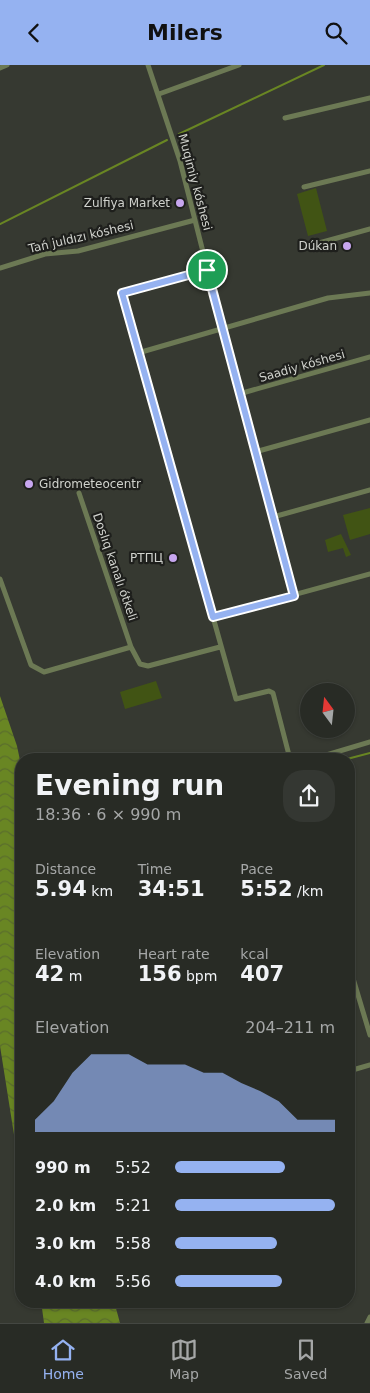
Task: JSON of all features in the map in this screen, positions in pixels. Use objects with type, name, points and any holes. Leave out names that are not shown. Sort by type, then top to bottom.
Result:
[{"type":"street","points":[[0,68],[7,65]]},
{"type":"street","name":"Muqimiy kóshesi","points":[[148,65],[175,144],[239,394],[294,596]]},
{"type":"street","points":[[159,95],[238,65]]},
{"type":"street","points":[[285,119],[370,98]]},
{"type":"street","points":[[304,187],[370,171]]},
{"type":"street","name":"Tań juldızı kóshesi","points":[[0,269],[45,253],[78,251],[195,219]]},
{"type":"street","points":[[318,243],[370,229]]},
{"type":"street","points":[[207,270],[122,293],[236,699],[269,691],[273,693],[288,753]]},
{"type":"street","points":[[138,353],[328,298],[370,293]]},
{"type":"street","name":"Saadiy kóshesi","points":[[239,394],[370,357]]},
{"type":"street","points":[[255,452],[370,420]]},
{"type":"street","points":[[273,517],[370,490]]},
{"type":"street","name":"Doslıq kanalı ótkeli","points":[[79,493],[131,647],[140,664],[148,666],[220,647]]},
{"type":"street","points":[[213,617],[370,574]]},
{"type":"street","points":[[0,579],[31,665],[37,669],[44,672],[131,647]]},
{"type":"street","points":[[333,753],[370,742]]},
{"type":"street","points":[[355,985],[370,1035]]},
{"type":"street","points":[[355,1069],[370,1065]]},
{"type":"street","points":[[367,1323],[370,1317]]},
{"type":"shaded area","points":[[316,188],[327,231],[308,236],[297,194]]},
{"type":"shaded area","points":[[370,508],[370,534],[350,540],[343,515]]},
{"type":"shaded area","points":[[341,534],[351,555],[346,557],[343,548],[328,552],[325,540]]},
{"type":"shaded area","points":[[156,681],[162,698],[125,709],[120,692]]},
{"type":"water","points":[[0,696],[18,753],[15,753],[15,1141],[0,1046]]},
{"type":"water","points":[[42,1308],[116,1308],[120,1323],[44,1323]]},
{"type":"waterway","points":[[179,134],[324,65]]},
{"type":"waterway","points":[[0,224],[167,140]]},
{"type":"waterway","points":[[355,757],[370,753]]},
{"type":"place","name":"Zulfiya Market","points":[[180,203]]},
{"type":"place","name":"Dúkan","points":[[347,246]]},
{"type":"place","name":"Gidrometeocentr","points":[[29,484]]},
{"type":"place","name":"РТПЦ","points":[[173,558]]},
{"type":"route","points":[[207,270],[294,596],[213,617],[122,293],[207,270]]}]
